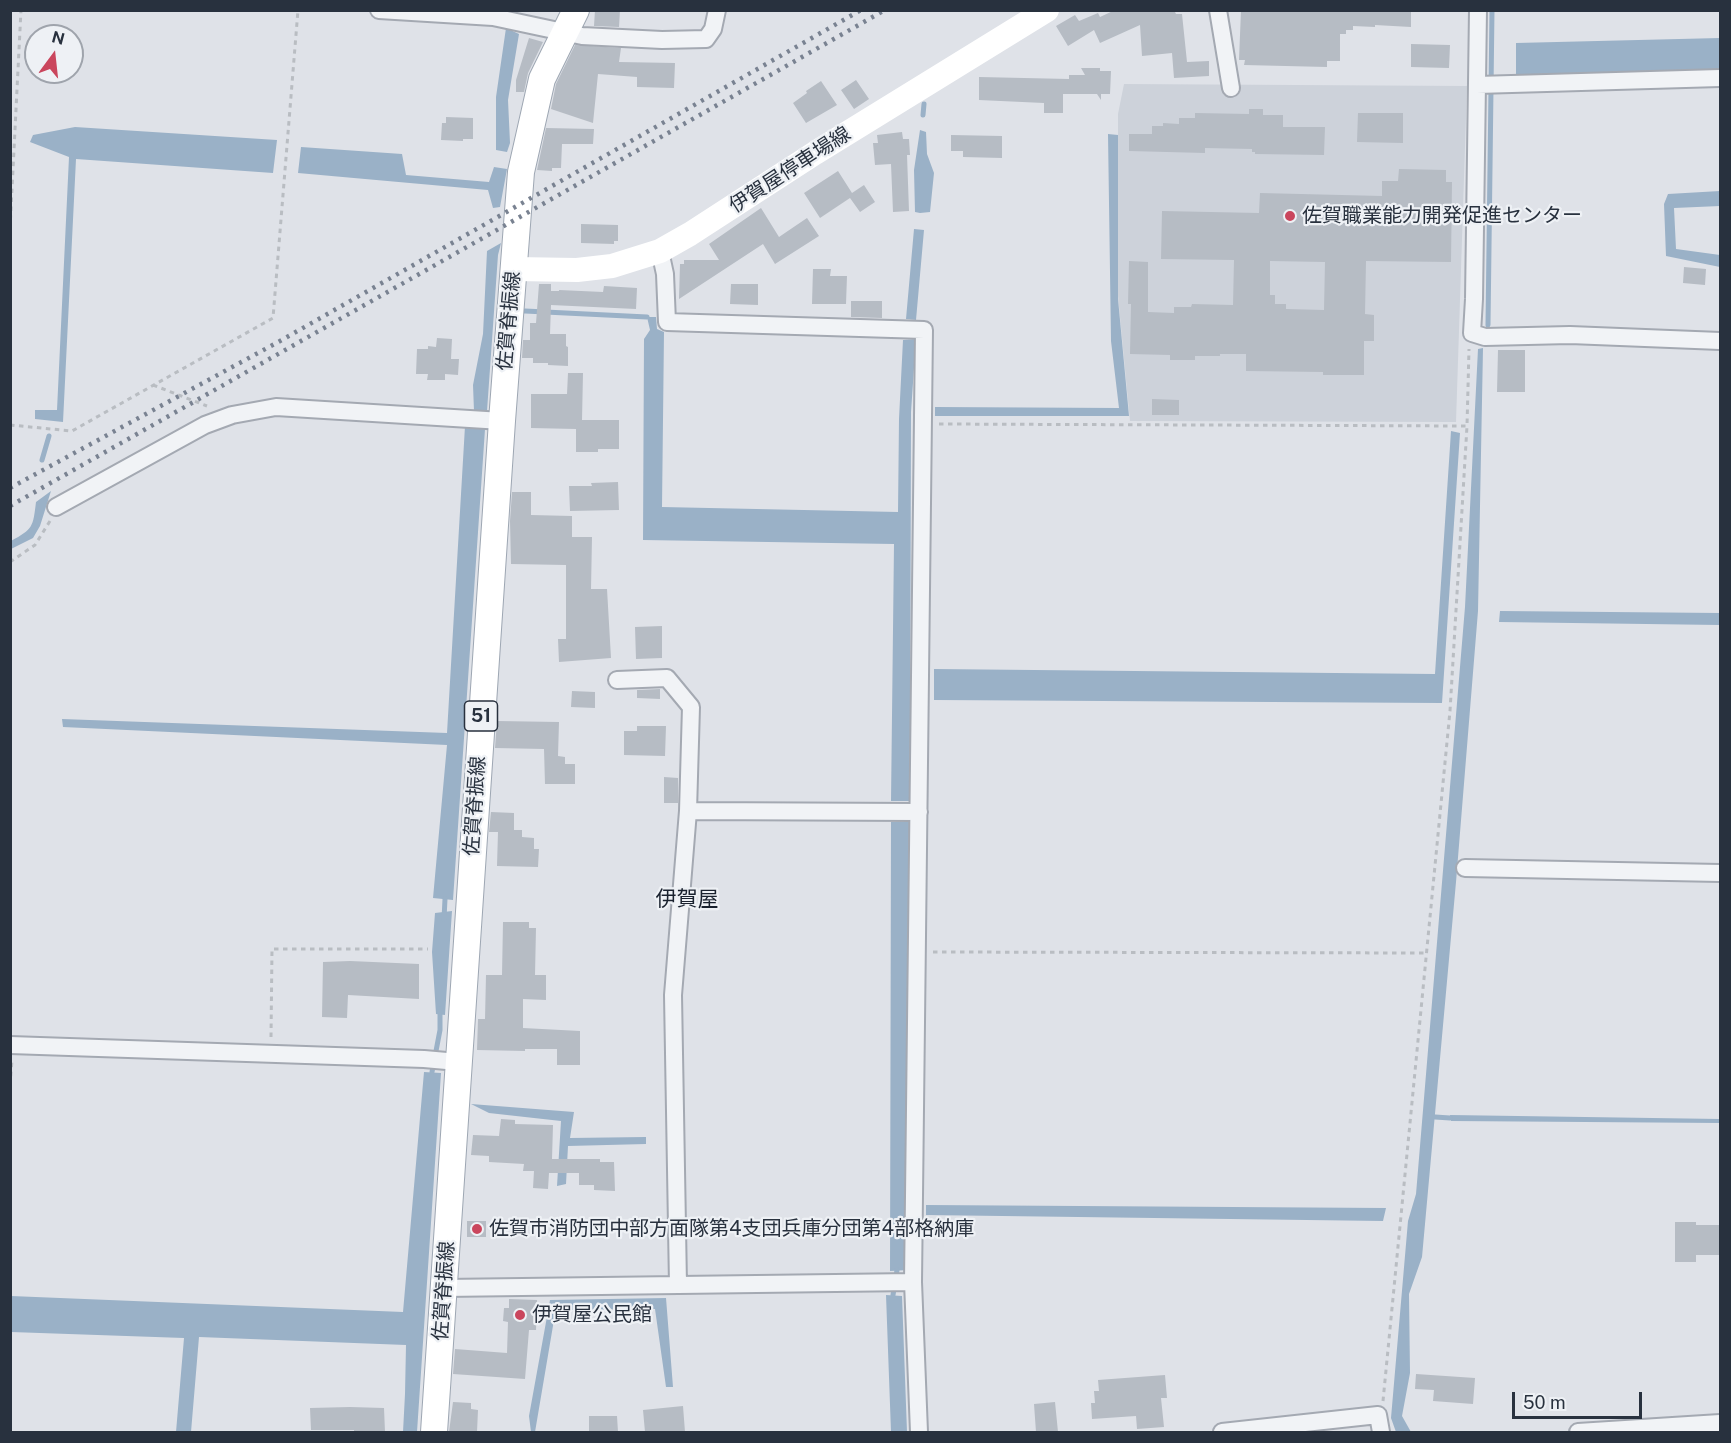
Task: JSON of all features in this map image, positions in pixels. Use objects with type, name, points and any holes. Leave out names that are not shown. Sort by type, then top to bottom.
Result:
[{"type":"main road","name":"伊賀屋停車場線","points":[[514,269],[577,270],[612,266],[660,251],[1047,10]]},
{"type":"main road","name":"佐賀脊振線","points":[[434,1432],[444,1288],[453,1062],[521,172],[542,79],[571,21]]},
{"type":"street","points":[[379,10],[571,21],[582,36],[662,40],[706,39],[713,29],[717,10]]},
{"type":"street","points":[[1218,10],[1231,88]]},
{"type":"street","points":[[1478,10],[1472,333],[1485,337],[1570,335],[1720,341]]},
{"type":"street","points":[[1477,85],[1720,78]]},
{"type":"street","points":[[660,251],[665,274],[667,322],[924,330],[914,1211],[901,1282],[920,1432]]},
{"type":"street","points":[[56,507],[205,425],[231,415],[276,407],[502,421]]},
{"type":"street","points":[[617,680],[667,678],[691,707],[688,812],[673,995],[678,1285]]},
{"type":"street","points":[[688,812],[919,812]]},
{"type":"street","points":[[1465,868],[1720,873]]},
{"type":"street","points":[[12,1045],[270,1053],[453,1062]]},
{"type":"street","points":[[444,1288],[901,1282]]},
{"type":"street","points":[[1222,1432],[1378,1415],[1381,1432]]},
{"type":"street","points":[[1578,1432],[1720,1423]]},
{"type":"path","points":[[10,229],[21,10]]},
{"type":"path","points":[[10,425],[72,430],[273,318],[298,10]]},
{"type":"path","points":[[1378,1415],[1383,1405],[1450,711],[1467,426],[1468,353],[1472,333]]},
{"type":"path","points":[[153,385],[207,406]]},
{"type":"path","points":[[922,424],[1467,426]]},
{"type":"path","points":[[10,562],[35,545],[48,527],[56,507]]},
{"type":"path","points":[[270,1053],[272,949],[428,949]]},
{"type":"path","points":[[917,952],[1427,953]]},
{"type":"path","points":[[10,1085],[12,1045]]},
{"type":"shaded area","name":"佐賀職業能力開発促進センター","points":[[1124,84],[1467,86],[1456,422],[1130,421],[1118,296],[1118,114]]},
{"type":"water","points":[[506,28],[519,34],[508,100],[510,143],[507,152],[496,150],[496,97]]},
{"type":"water","points":[[1720,38],[1720,70],[1516,76],[1516,43]]},
{"type":"water","points":[[75,127],[277,140],[273,173],[76,159],[63,422],[35,419],[35,410],[57,410],[69,157],[30,142],[33,135]]},
{"type":"water","points":[[920,130],[926,132],[927,154],[934,173],[930,212],[920,213],[915,212],[914,170]]},
{"type":"water","points":[[1108,134],[1118,135],[1118,299],[1129,416],[935,416],[935,407],[1119,408],[1111,341]]},
{"type":"water","points":[[301,147],[402,154],[406,175],[489,182],[494,167],[507,169],[500,207],[493,208],[488,190],[298,173]]},
{"type":"water","points":[[1720,191],[1720,206],[1674,208],[1676,249],[1720,255],[1720,267],[1666,256],[1664,204],[1668,194]]},
{"type":"water","points":[[914,229],[924,230],[916,320],[906,319]]},
{"type":"water","points":[[501,243],[498,255],[487,411],[474,411],[473,385],[483,334],[487,251]]},
{"type":"water","points":[[647,317],[656,317],[657,329],[664,332],[662,507],[898,512],[903,340],[916,339],[911,412],[910,801],[891,801],[894,544],[643,540],[644,339],[650,330]]},
{"type":"water","points":[[1483,348],[1478,611],[1422,1257],[1409,1294],[1410,1373],[1402,1416],[1411,1432],[1396,1432],[1391,1418],[1408,1221],[1416,1194],[1465,607],[1478,349]]},
{"type":"water","points":[[465,426],[485,429],[453,900],[433,898],[447,745],[63,727],[62,719],[447,733]]},
{"type":"water","points":[[1451,431],[1460,433],[1442,703],[934,700],[934,669],[1435,674]]},
{"type":"water","points":[[51,491],[40,526],[33,538],[11,549],[11,541],[31,526],[36,502]]},
{"type":"water","points":[[1500,611],[1720,613],[1720,625],[1499,622]]},
{"type":"water","points":[[911,821],[908,1270],[890,1271],[891,822]]},
{"type":"water","points":[[452,911],[445,1015],[436,1014],[432,952],[435,913]]},
{"type":"water","points":[[424,1072],[441,1073],[417,1432],[403,1432],[406,1345],[199,1337],[191,1432],[176,1432],[184,1338],[11,1332],[11,1296],[403,1312]]},
{"type":"water","points":[[471,1104],[574,1112],[570,1138],[646,1137],[646,1144],[568,1146],[566,1184],[557,1186],[561,1121],[489,1113]]},
{"type":"water","points":[[1450,1115],[1720,1119],[1720,1123],[1451,1121]]},
{"type":"water","points":[[926,1205],[1386,1208],[1383,1221],[926,1215]]},
{"type":"water","points":[[886,1295],[902,1296],[907,1432],[891,1432]]},
{"type":"water","points":[[666,1298],[673,1387],[666,1387],[655,1309],[564,1310],[555,1314],[535,1432],[531,1432],[529,1416],[550,1300]]},
{"type":"building","points":[[595,10],[620,10],[619,27],[594,26]]},
{"type":"building","points":[[1115,10],[1174,10],[1176,14],[1182,14],[1187,62],[1209,61],[1209,76],[1174,78],[1172,53],[1142,56],[1140,25],[1100,43],[1094,30],[1068,46],[1056,26],[1075,15],[1079,21],[1098,13],[1100,17]]},
{"type":"building","points":[[1241,10],[1411,10],[1411,27],[1353,26],[1353,30],[1346,30],[1346,34],[1340,34],[1340,61],[1327,61],[1327,67],[1244,65],[1245,60],[1239,60]]},
{"type":"building","points":[[529,38],[543,42],[528,73],[524,92],[516,92],[516,80]]},
{"type":"building","points":[[1411,44],[1450,45],[1449,68],[1411,67]]},
{"type":"building","points":[[575,45],[621,48],[619,62],[675,63],[674,88],[637,87],[637,77],[598,74],[593,123],[551,109],[556,84]]},
{"type":"building","points":[[1081,68],[1100,68],[1100,71],[1111,71],[1110,94],[1101,94],[1101,100],[1097,94],[1063,94],[1063,113],[1044,113],[1044,103],[979,100],[979,77],[1069,79],[1069,75],[1085,75]]},
{"type":"building","points":[[856,80],[869,99],[854,109],[841,90]]},
{"type":"building","points":[[821,81],[837,105],[806,123],[793,103]]},
{"type":"building","points":[[1249,109],[1263,109],[1263,115],[1283,115],[1283,127],[1325,127],[1324,155],[1255,154],[1252,149],[1205,148],[1205,153],[1129,151],[1129,134],[1152,134],[1152,126],[1163,126],[1163,123],[1179,124],[1179,118],[1195,118],[1195,113],[1249,114]]},
{"type":"building","points":[[1358,113],[1403,113],[1403,143],[1357,142]]},
{"type":"building","points":[[446,117],[473,118],[473,139],[441,140],[442,123],[446,123]]},
{"type":"building","points":[[546,128],[594,129],[593,144],[562,144],[561,168],[552,168],[552,171],[537,170]]},
{"type":"building","points":[[902,132],[903,139],[909,139],[910,155],[907,155],[909,211],[893,212],[891,164],[875,165],[873,143],[878,143],[877,135]]},
{"type":"building","points":[[951,135],[1002,136],[1002,158],[963,157],[963,151],[951,151]]},
{"type":"building","points":[[1399,169],[1446,170],[1446,182],[1452,182],[1451,262],[1366,261],[1365,314],[1374,315],[1374,341],[1364,341],[1364,375],[1246,371],[1246,354],[1220,354],[1220,356],[1195,356],[1195,360],[1170,360],[1170,355],[1130,354],[1129,261],[1148,262],[1148,312],[1174,313],[1174,307],[1191,307],[1192,304],[1233,305],[1234,260],[1161,259],[1162,211],[1259,213],[1260,193],[1382,196],[1382,181],[1398,181]],"holes":[[[1270,261],[1325,262],[1324,310],[1286,309],[1286,304],[1275,304],[1275,295],[1270,295]]]},
{"type":"building","points":[[838,171],[852,193],[864,185],[875,202],[860,212],[850,198],[820,218],[804,193]]},
{"type":"building","points":[[761,208],[779,237],[807,218],[819,236],[775,264],[763,244],[679,299],[680,264],[684,264],[684,260],[719,260],[709,244]]},
{"type":"building","points":[[581,224],[618,225],[618,241],[614,241],[614,244],[581,243]]},
{"type":"building","points":[[1684,267],[1706,269],[1705,285],[1683,283]]},
{"type":"building","points":[[813,269],[831,269],[830,276],[847,276],[846,304],[812,304]]},
{"type":"building","points":[[539,284],[551,284],[551,291],[603,292],[604,286],[637,288],[636,309],[551,305],[550,334],[566,334],[568,366],[533,363],[533,358],[522,358],[523,340],[530,340],[530,323],[536,323]]},
{"type":"building","points":[[731,284],[758,284],[758,305],[730,304]]},
{"type":"building","points":[[851,301],[882,301],[882,318],[851,317]]},
{"type":"building","points":[[437,338],[452,339],[451,359],[459,359],[458,375],[445,374],[445,380],[427,380],[428,374],[416,374],[417,349],[428,349],[428,346],[436,347]]},
{"type":"building","points":[[1498,350],[1525,350],[1525,392],[1497,392]]},
{"type":"building","points":[[568,373],[583,373],[582,420],[619,420],[619,449],[576,452],[576,429],[531,428],[531,394],[567,394]]},
{"type":"building","points":[[1152,399],[1179,400],[1179,415],[1152,415]]},
{"type":"building","points":[[618,482],[619,510],[570,511],[569,486],[592,486],[591,483]]},
{"type":"building","points":[[512,492],[531,492],[531,515],[572,516],[572,537],[592,537],[591,589],[607,589],[611,658],[559,662],[558,639],[566,639],[566,565],[511,564]]},
{"type":"building","points":[[662,626],[662,658],[636,659],[635,627]]},
{"type":"building","points":[[660,689],[660,699],[637,698],[637,690]]},
{"type":"building","points":[[572,691],[595,692],[595,708],[571,707]]},
{"type":"building","points":[[497,721],[559,722],[558,756],[565,757],[565,764],[575,764],[575,784],[545,784],[544,749],[495,748]]},
{"type":"building","points":[[637,726],[666,726],[665,756],[624,755],[624,731],[637,731]]},
{"type":"building","points":[[664,777],[678,778],[678,803],[664,803]]},
{"type":"building","points":[[491,812],[514,813],[514,830],[522,830],[522,837],[534,838],[534,849],[539,849],[538,867],[497,866],[498,832],[489,832]]},
{"type":"building","points":[[503,922],[529,922],[529,928],[536,928],[535,975],[546,975],[546,1000],[523,999],[523,1028],[580,1031],[580,1065],[557,1065],[557,1049],[477,1050],[478,1019],[485,1019],[486,975],[502,975]]},
{"type":"building","points":[[323,962],[419,964],[419,999],[348,995],[347,1018],[322,1017]]},
{"type":"building","points":[[501,1119],[515,1120],[515,1124],[553,1125],[552,1159],[600,1159],[600,1162],[614,1162],[615,1191],[594,1190],[594,1185],[579,1185],[579,1173],[549,1173],[548,1189],[533,1188],[534,1171],[523,1171],[524,1164],[489,1162],[489,1156],[471,1155],[473,1135],[499,1136]]},
{"type":"building","name":"佐賀市消防団中部方面隊第4支団兵庫分団第4部格納庫","points":[[467,1221],[486,1221],[486,1237],[467,1237]]},
{"type":"building","points":[[1675,1222],[1720,1225],[1720,1255],[1696,1255],[1696,1262],[1675,1262]]},
{"type":"building","points":[[509,1299],[537,1300],[536,1330],[529,1330],[525,1379],[453,1374],[455,1349],[507,1353],[508,1322],[503,1321],[504,1308],[509,1308]]},
{"type":"building","points":[[1416,1374],[1475,1378],[1473,1404],[1433,1401],[1434,1390],[1415,1389]]},
{"type":"building","points":[[1165,1375],[1167,1398],[1161,1398],[1164,1427],[1137,1429],[1136,1416],[1092,1419],[1091,1403],[1095,1403],[1094,1391],[1099,1391],[1098,1380]]},
{"type":"building","points":[[453,1402],[471,1403],[471,1409],[478,1410],[477,1432],[449,1432]]},
{"type":"building","points":[[1055,1402],[1058,1432],[1036,1432],[1034,1404]]},
{"type":"building","points":[[683,1406],[685,1432],[645,1432],[643,1410]]},
{"type":"building","points":[[310,1408],[384,1408],[385,1432],[311,1430]]},
{"type":"building","points":[[589,1416],[617,1416],[618,1432],[589,1432]]},
{"type":"waterway","points":[[1488,325],[1492,10]]},
{"type":"waterway","points":[[923,115],[924,104]]},
{"type":"waterway","points":[[525,311],[647,317]]},
{"type":"waterway","points":[[42,460],[49,436]]},
{"type":"waterway","points":[[444,919],[445,899]]},
{"type":"waterway","points":[[432,1072],[440,1030],[440,1009]]},
{"type":"waterway","points":[[1435,1117],[1450,1118]]},
{"type":"waterway","points":[[893,1295],[897,1270]]},
{"type":"railway","points":[[10,488],[280,341],[861,10]]},
{"type":"railway","points":[[10,506],[885,10]]},
{"type":"place","name":"佐賀職業能力開発促進センター","points":[[1290,216]]},
{"type":"place","name":"佐賀市消防団中部方面隊第4支団兵庫分団第4部格納庫","points":[[477,1229]]},
{"type":"place","name":"伊賀屋公民館","points":[[520,1315]]},
{"type":"district","name":"伊賀屋","points":[[687,900]]}]
